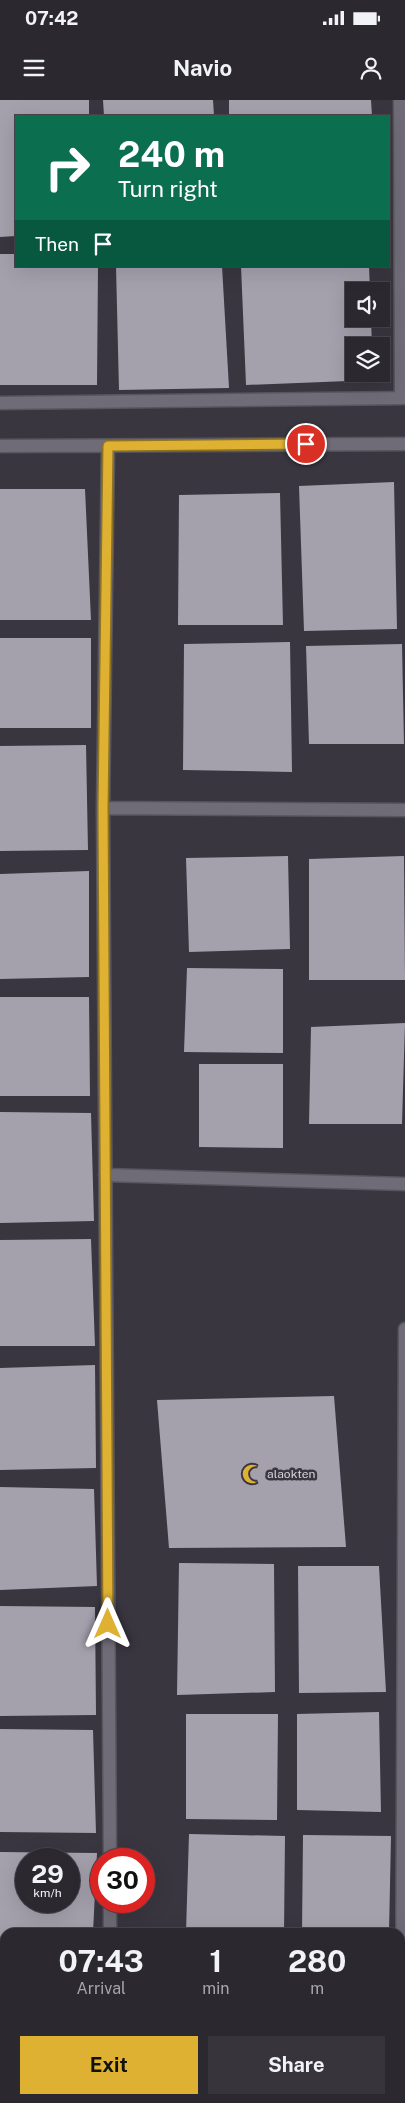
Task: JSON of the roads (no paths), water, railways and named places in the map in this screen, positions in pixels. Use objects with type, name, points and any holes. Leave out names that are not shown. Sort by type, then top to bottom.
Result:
[{"type":"street","points":[[0,403],[403,398],[400,100]]},
{"type":"street","points":[[0,446],[405,444]]},
{"type":"street","points":[[108,446],[103,808],[110,1848]]},
{"type":"street","points":[[103,808],[405,810]]},
{"type":"street","points":[[105,1175],[405,1184]]},
{"type":"street","points":[[402,1928],[405,1329]]},
{"type":"street","points":[[110,1913],[110,1928]]},
{"type":"place","name":"alaokten","points":[[252,1474]]}]
